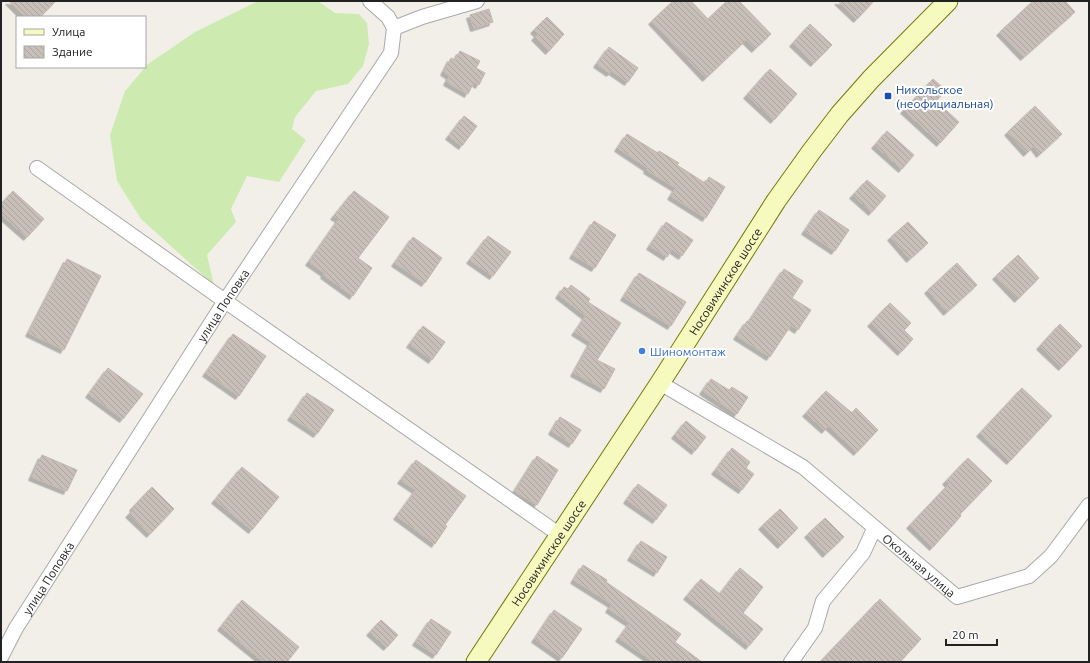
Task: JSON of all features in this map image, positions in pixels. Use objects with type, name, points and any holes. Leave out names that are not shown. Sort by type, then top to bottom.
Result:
[{"type":"main road","name":"Носовихинское шоссе","points":[[476,662],[660,384],[776,202],[811,152],[840,114],[871,79],[948,1]]},
{"type":"street","points":[[370,1],[388,17],[394,28],[422,17],[476,1]]},
{"type":"street","name":"улица Поповка","points":[[1,657],[16,628],[225,301],[391,53],[394,28]]},
{"type":"street","points":[[37,168],[560,535]]},
{"type":"street","points":[[660,384],[802,467],[874,528]]},
{"type":"street","name":"Окольная улица","points":[[791,662],[815,628],[823,600],[862,553],[874,528],[957,597],[1029,576],[1051,556],[1089,505]]},
{"type":"green space","points":[[258,1],[318,1],[335,13],[359,14],[367,23],[369,44],[363,66],[348,84],[316,91],[295,117],[292,129],[306,140],[279,182],[247,176],[231,209],[236,222],[207,255],[214,285],[141,219],[117,181],[110,135],[125,91],[148,64],[195,32]]},
{"type":"building","points":[[9,1],[56,1],[41,16],[24,16]]},
{"type":"building","points":[[673,1],[691,1],[708,19],[727,1],[739,1],[771,34],[755,49],[746,40],[706,78],[652,21]]},
{"type":"building","points":[[838,1],[874,1],[857,19]]},
{"type":"building","points":[[1033,1],[1065,1],[1075,12],[1024,57],[1000,32]]},
{"type":"building","points":[[489,9],[493,22],[474,28],[470,15]]},
{"type":"building","points":[[547,17],[564,34],[549,51],[535,37],[538,34],[534,30]]},
{"type":"building","points":[[810,24],[832,45],[814,63],[793,43]]},
{"type":"building","points":[[609,47],[638,68],[628,82],[612,71],[610,73],[597,64]]},
{"type":"building","points":[[460,51],[480,61],[476,68],[485,73],[479,85],[474,82],[468,94],[447,82],[450,76],[444,72],[451,58],[455,60]]},
{"type":"building","points":[[770,69],[797,94],[774,120],[747,95]]},
{"type":"building","points":[[933,79],[946,90],[936,101],[959,122],[940,143],[904,110]]},
{"type":"building","points":[[1035,106],[1062,134],[1040,154],[1034,146],[1027,153],[1008,132]]},
{"type":"building","points":[[464,116],[477,126],[462,146],[449,136]]},
{"type":"building","points":[[887,131],[914,155],[902,169],[875,145]]},
{"type":"building","points":[[627,134],[658,153],[659,151],[679,163],[677,165],[705,183],[709,177],[725,187],[706,218],[671,196],[676,188],[647,170],[648,168],[618,148]]},
{"type":"building","points":[[867,180],[886,196],[872,212],[853,195]]},
{"type":"building","points":[[13,191],[44,219],[27,237],[1,214],[1,204]]},
{"type":"building","points":[[354,191],[389,217],[358,258],[372,268],[353,296],[309,262],[339,219],[334,216]]},
{"type":"building","points":[[819,210],[849,230],[835,251],[805,231]]},
{"type":"building","points":[[594,221],[616,235],[595,268],[573,255]]},
{"type":"building","points":[[666,222],[693,240],[682,256],[672,249],[667,257],[650,246]]},
{"type":"building","points":[[908,222],[928,243],[910,259],[891,237]]},
{"type":"building","points":[[488,236],[511,252],[493,276],[470,260]]},
{"type":"building","points":[[413,237],[442,258],[425,283],[395,263]]},
{"type":"building","points":[[1018,255],[1039,278],[1018,299],[996,276]]},
{"type":"building","points":[[67,259],[101,276],[64,350],[29,333]]},
{"type":"building","points":[[957,263],[977,285],[947,312],[928,290]]},
{"type":"building","points":[[784,269],[803,281],[792,298],[811,310],[798,330],[791,325],[770,357],[737,336],[747,321],[749,322]]},
{"type":"building","points":[[639,273],[686,302],[671,326],[624,297]]},
{"type":"building","points":[[571,285],[590,299],[588,302],[621,323],[597,360],[615,369],[604,389],[574,373],[591,342],[575,332],[586,316],[559,295],[564,287],[568,289]]},
{"type":"building","points":[[890,303],[911,323],[904,330],[913,339],[901,352],[871,323]]},
{"type":"building","points":[[1060,324],[1082,346],[1062,367],[1040,346]]},
{"type":"building","points":[[423,326],[445,342],[432,360],[410,344]]},
{"type":"building","points":[[233,334],[266,356],[239,396],[206,373]]},
{"type":"building","points":[[108,368],[143,394],[123,419],[89,394]]},
{"type":"building","points":[[711,379],[729,390],[732,387],[748,397],[737,414],[703,391]]},
{"type":"building","points":[[1022,388],[1052,416],[1010,461],[980,433]]},
{"type":"building","points":[[826,391],[852,413],[856,408],[878,430],[857,452],[829,426],[825,430],[806,413]]},
{"type":"building","points":[[307,393],[334,410],[317,434],[291,417]]},
{"type":"building","points":[[560,417],[581,430],[572,444],[552,431]]},
{"type":"building","points":[[686,421],[706,437],[695,451],[675,435]]},
{"type":"building","points":[[732,448],[750,462],[746,468],[754,474],[742,490],[715,471]]},
{"type":"building","points":[[42,455],[77,470],[67,491],[32,477]]},
{"type":"building","points":[[537,456],[558,470],[537,505],[515,491]]},
{"type":"building","points":[[968,458],[992,481],[960,514],[961,516],[933,547],[910,525],[949,484],[946,481]]},
{"type":"building","points":[[416,460],[466,496],[445,525],[447,526],[435,544],[397,516],[416,490],[401,480]]},
{"type":"building","points":[[242,467],[279,497],[252,530],[215,500]]},
{"type":"building","points":[[638,484],[667,505],[656,520],[627,500]]},
{"type":"building","points":[[152,487],[174,509],[150,534],[129,514],[134,509],[133,507]]},
{"type":"building","points":[[780,509],[798,528],[781,545],[762,526]]},
{"type":"building","points":[[825,518],[844,537],[826,554],[808,534]]},
{"type":"building","points":[[641,541],[667,557],[657,573],[631,557]]},
{"type":"building","points":[[583,565],[607,580],[606,582],[681,634],[675,642],[702,662],[654,662],[619,638],[630,623],[609,609],[612,604],[574,580]]},
{"type":"building","points":[[740,568],[763,587],[743,613],[763,629],[749,646],[687,596],[701,579],[720,594]]},
{"type":"building","points":[[880,599],[921,639],[900,662],[820,662]]},
{"type":"building","points":[[242,600],[299,647],[287,662],[264,662],[221,627]]},
{"type":"building","points":[[554,610],[582,629],[562,658],[535,639]]},
{"type":"building","points":[[431,619],[451,632],[436,655],[416,642]]},
{"type":"building","points":[[381,620],[398,635],[387,647],[370,632]]},
{"type":"place","name":"Никольское (неофициальная)","points":[[888,96]]},
{"type":"place","name":"Шиномонтаж","points":[[642,351]]}]
